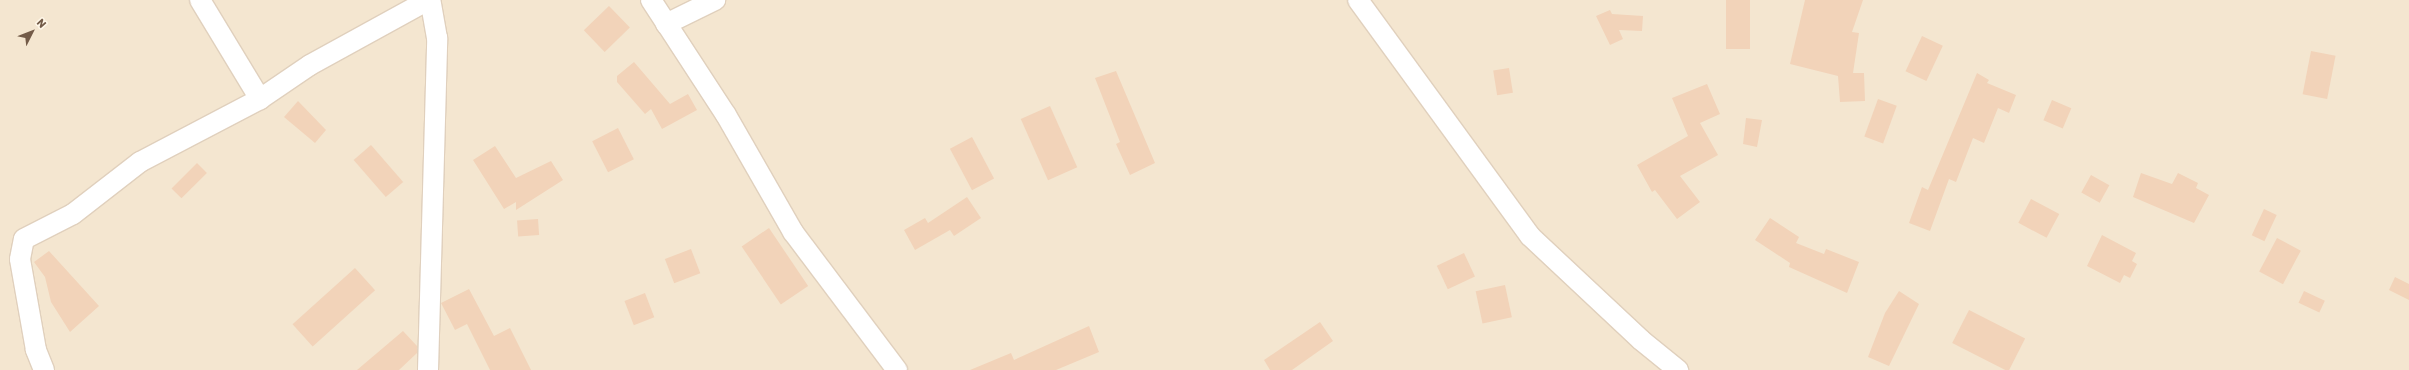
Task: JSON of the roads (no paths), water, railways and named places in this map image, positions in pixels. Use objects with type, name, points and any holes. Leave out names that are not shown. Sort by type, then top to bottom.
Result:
[{"type":"street","points":[[200,0],[260,99]]},
{"type":"street","points":[[44,370],[36,350],[20,259],[24,239],[73,214],[140,162],[260,99],[310,64],[429,0],[438,38],[428,370]]},
{"type":"street","points":[[651,0],[726,115],[793,232],[897,370]]},
{"type":"street","points":[[666,24],[715,0]]},
{"type":"street","points":[[1358,0],[1530,236],[1641,340],[1678,370]]}]
